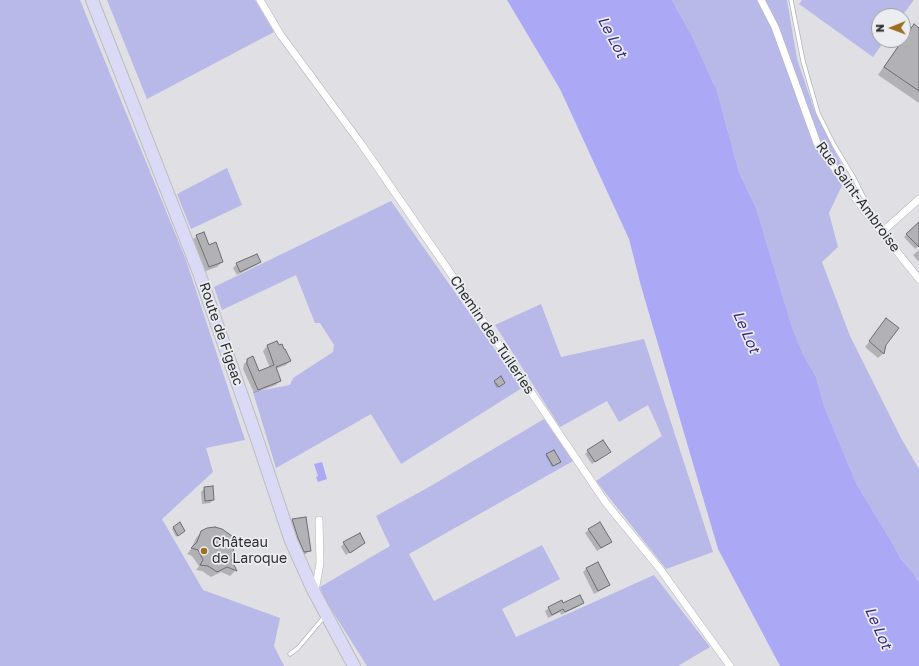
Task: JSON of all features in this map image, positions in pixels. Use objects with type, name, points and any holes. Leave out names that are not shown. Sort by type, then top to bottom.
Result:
[{"type":"main road","name":"Route de Figeac","points":[[92,0],[198,270],[291,541],[313,590],[354,666]]},
{"type":"street","name":"Chemin des Tuileries","points":[[260,0],[280,34],[375,164],[463,291],[606,503],[660,569],[730,666]]},
{"type":"street","name":"Rue Saint-Ambroise","points":[[761,0],[775,27],[817,143],[866,212],[919,279]]},
{"type":"street","points":[[882,232],[919,200]]},
{"type":"street","points":[[313,590],[316,586],[320,563],[318,520]]},
{"type":"lane","points":[[791,0],[803,61],[818,113],[867,204],[866,212]]},
{"type":"lane","points":[[290,654],[298,648],[326,614]]},
{"type":"shaded area","points":[[0,0],[80,0],[186,260],[245,440],[206,448],[213,472],[162,519],[203,590],[280,618],[274,646],[284,666],[0,666]]},
{"type":"shaded area","points":[[107,0],[255,0],[274,32],[147,99]]},
{"type":"shaded area","points":[[672,0],[787,0],[797,59],[815,112],[847,175],[829,213],[838,247],[822,262],[850,336],[901,438],[919,469],[919,583],[914,574],[901,559],[857,485],[824,406],[816,377],[803,354],[792,327],[756,208],[739,172],[717,91],[693,38]]},
{"type":"shaded area","points":[[802,0],[914,0],[908,8],[871,8],[871,48],[879,48],[873,57],[799,4]]},
{"type":"shaded area","points":[[227,168],[242,205],[191,229],[177,194]]},
{"type":"shaded area","points":[[391,201],[522,388],[401,464],[371,414],[276,468],[253,392],[290,385],[293,378],[333,352],[334,345],[320,323],[315,323],[296,275],[222,310],[214,287]]},
{"type":"shaded area","points":[[541,304],[561,357],[644,339],[713,552],[666,569],[596,481],[662,436],[648,405],[619,422],[607,401],[560,427],[495,325]]},
{"type":"shaded area","points":[[544,419],[573,461],[409,554],[434,601],[542,545],[560,579],[502,609],[516,637],[654,575],[710,647],[678,666],[367,666],[326,601],[320,587],[390,546],[376,516],[429,487]]},
{"type":"water","name":"Le Lot","points":[[507,0],[672,0],[693,38],[717,91],[739,172],[756,208],[792,327],[803,354],[816,377],[824,406],[857,485],[901,559],[914,574],[919,583],[919,666],[780,666],[718,549],[641,286],[629,239],[560,89]]},
{"type":"water","points":[[322,462],[327,479],[318,482],[316,477],[318,476],[314,464]]},
{"type":"building","points":[[914,24],[919,28],[919,91],[884,67],[897,48],[911,48],[911,28]]},
{"type":"building","points":[[919,222],[919,247],[906,234]]},
{"type":"building","points":[[204,232],[209,245],[216,242],[223,262],[209,267],[196,235]]},
{"type":"building","points":[[257,254],[261,262],[240,272],[236,263]]},
{"type":"building","points":[[886,318],[899,328],[886,345],[884,354],[869,341]]},
{"type":"building","points":[[277,341],[279,345],[282,344],[291,361],[276,367],[281,381],[258,390],[247,364],[247,359],[253,356],[259,371],[274,365],[267,345]]},
{"type":"building","points":[[501,376],[505,383],[499,387],[494,381]]},
{"type":"building","points":[[603,440],[611,452],[595,462],[587,450]]},
{"type":"building","points":[[554,450],[561,462],[553,466],[546,454]]},
{"type":"building","points":[[213,486],[214,500],[205,501],[204,487]]},
{"type":"building","points":[[306,517],[311,551],[304,552],[292,519]]},
{"type":"building","points":[[180,522],[185,531],[178,536],[173,527]]},
{"type":"building","points":[[600,522],[612,542],[601,548],[588,529]]},
{"type":"building","name":"Château de Laroque","points":[[215,527],[222,529],[232,536],[234,545],[232,561],[237,571],[227,567],[217,572],[208,566],[200,565],[203,560],[198,550],[191,548],[197,542],[201,531],[207,528]]},
{"type":"building","points":[[360,533],[365,543],[350,553],[343,542]]},
{"type":"building","points":[[598,562],[610,585],[598,591],[586,568]]},
{"type":"building","points":[[580,595],[584,603],[565,612],[563,609],[552,615],[548,607],[562,600],[563,603]]},
{"type":"place","name":"Château de Laroque","points":[[204,551]]}]
